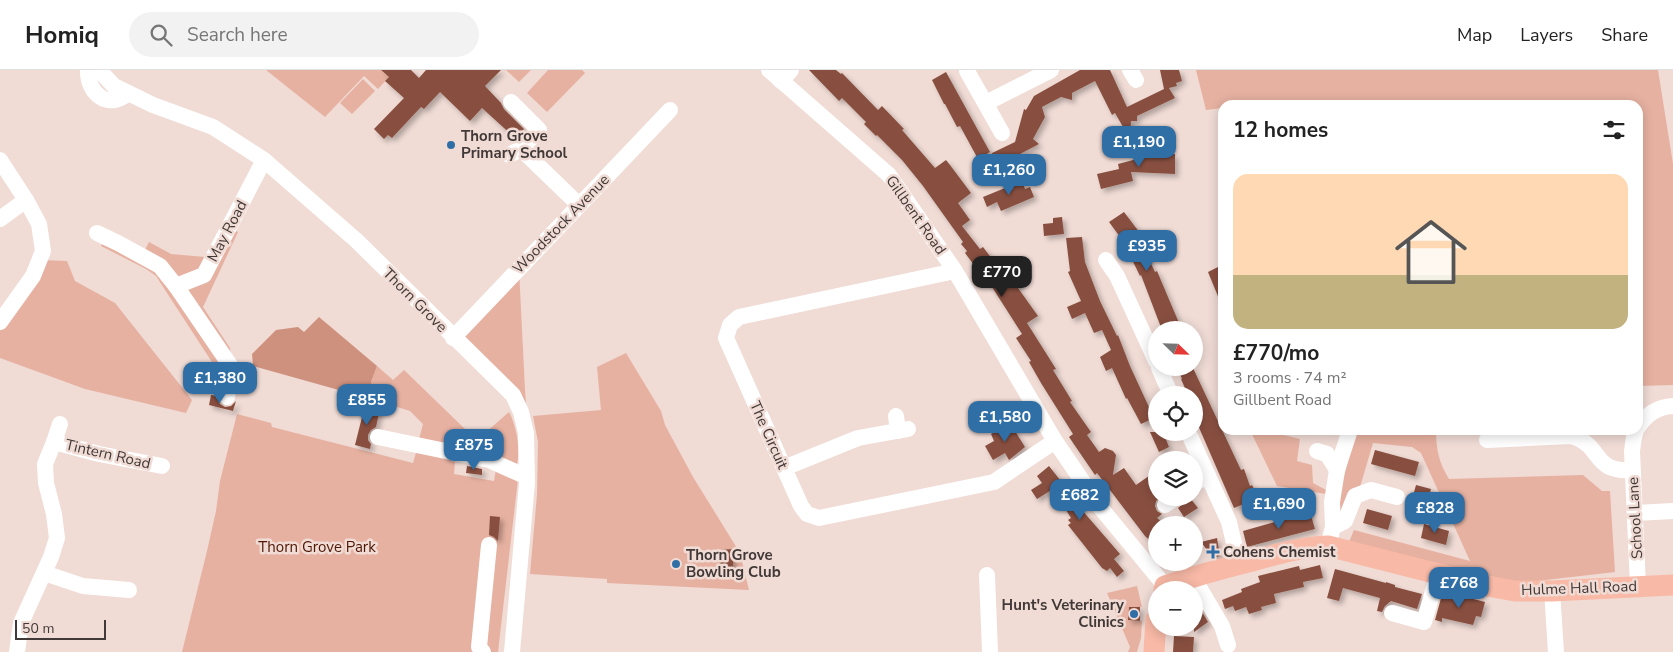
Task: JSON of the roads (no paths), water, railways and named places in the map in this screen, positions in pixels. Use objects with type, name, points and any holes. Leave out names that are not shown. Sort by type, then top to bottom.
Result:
[{"type":"main road","name":"Hulme Hall Road","points":[[1183,581],[1240,564],[1312,547],[1330,537],[1438,574],[1515,591],[1673,585]]},
{"type":"main road","points":[[1154,652],[1155,636]]},
{"type":"street","points":[[88,70],[87,74],[93,90],[100,98],[111,101],[120,99],[128,93]]},
{"type":"street","name":"Thorn Grove","points":[[99,70],[114,86],[153,104],[212,127],[264,160],[356,241],[512,395],[521,412],[526,433],[527,477],[512,652]]},
{"type":"street","points":[[986,103],[1051,70]]},
{"type":"street","points":[[967,71],[1002,133]]},
{"type":"street","name":"Gillbent Road","points":[[780,74],[888,175],[955,272],[1055,441],[1100,507],[1159,581]]},
{"type":"street","points":[[511,102],[539,130],[515,152],[579,205]]},
{"type":"street","name":"Woodstock Avenue","points":[[453,338],[670,110]]},
{"type":"street","points":[[0,160],[26,200],[38,224],[43,251],[33,276],[0,322]]},
{"type":"street","name":"May Road","points":[[176,286],[204,275],[264,160]]},
{"type":"street","points":[[0,218],[26,200]]},
{"type":"street","points":[[97,233],[160,266],[176,286],[232,368],[227,397]]},
{"type":"street","points":[[1106,260],[1117,276],[1148,344]]},
{"type":"street","name":"The Circuit","points":[[955,272],[739,317],[730,325],[726,338],[801,506],[807,514],[819,518],[994,482],[1055,441]]},
{"type":"street","points":[[1643,420],[1647,415],[1656,410],[1665,406],[1673,406]]},
{"type":"street","name":"Tintern Road","points":[[17,652],[21,623],[44,573],[57,538],[54,514],[46,482],[45,464],[60,424]]},
{"type":"street","points":[[784,468],[858,438],[901,425]]},
{"type":"street","points":[[1330,537],[1332,502],[1337,470],[1348,435]]},
{"type":"street","name":"School Lane","points":[[1635,435],[1633,470],[1638,587]]},
{"type":"street","points":[[1487,440],[1570,436],[1580,438],[1589,444],[1596,455],[1608,466],[1620,471],[1633,470]]},
{"type":"street","points":[[378,437],[489,460],[527,477]]},
{"type":"street","points":[[1192,441],[1229,522],[1240,564]]},
{"type":"street","name":"Tintern Road","points":[[54,442],[99,454],[162,466]]},
{"type":"street","points":[[1317,451],[1327,454],[1337,470]]},
{"type":"street","points":[[1203,479],[1208,476]]},
{"type":"street","points":[[1330,537],[1344,521],[1355,496],[1371,490],[1397,497]]},
{"type":"street","points":[[1636,512],[1673,511]]},
{"type":"street","points":[[483,652],[479,647],[489,545]]},
{"type":"street","points":[[44,573],[83,586],[129,590]]},
{"type":"street","points":[[1392,613],[1424,622],[1438,574]]},
{"type":"street","points":[[987,575],[990,652]]},
{"type":"street","points":[[1193,577],[1222,626],[1228,645]]},
{"type":"street","points":[[1552,591],[1556,652]]},
{"type":"place","name":"Thorn Grove Primary School","points":[[451,145]]},
{"type":"place","name":"Cohens Chemist","points":[[1213,552]]},
{"type":"place","name":"Thorn Grove Bowling Club","points":[[676,564]]},
{"type":"place","name":"Hunt's Veterinary Clinics","points":[[1134,614]]},
{"type":"park label","name":"Thorn Grove Park","points":[[317,547]]}]
